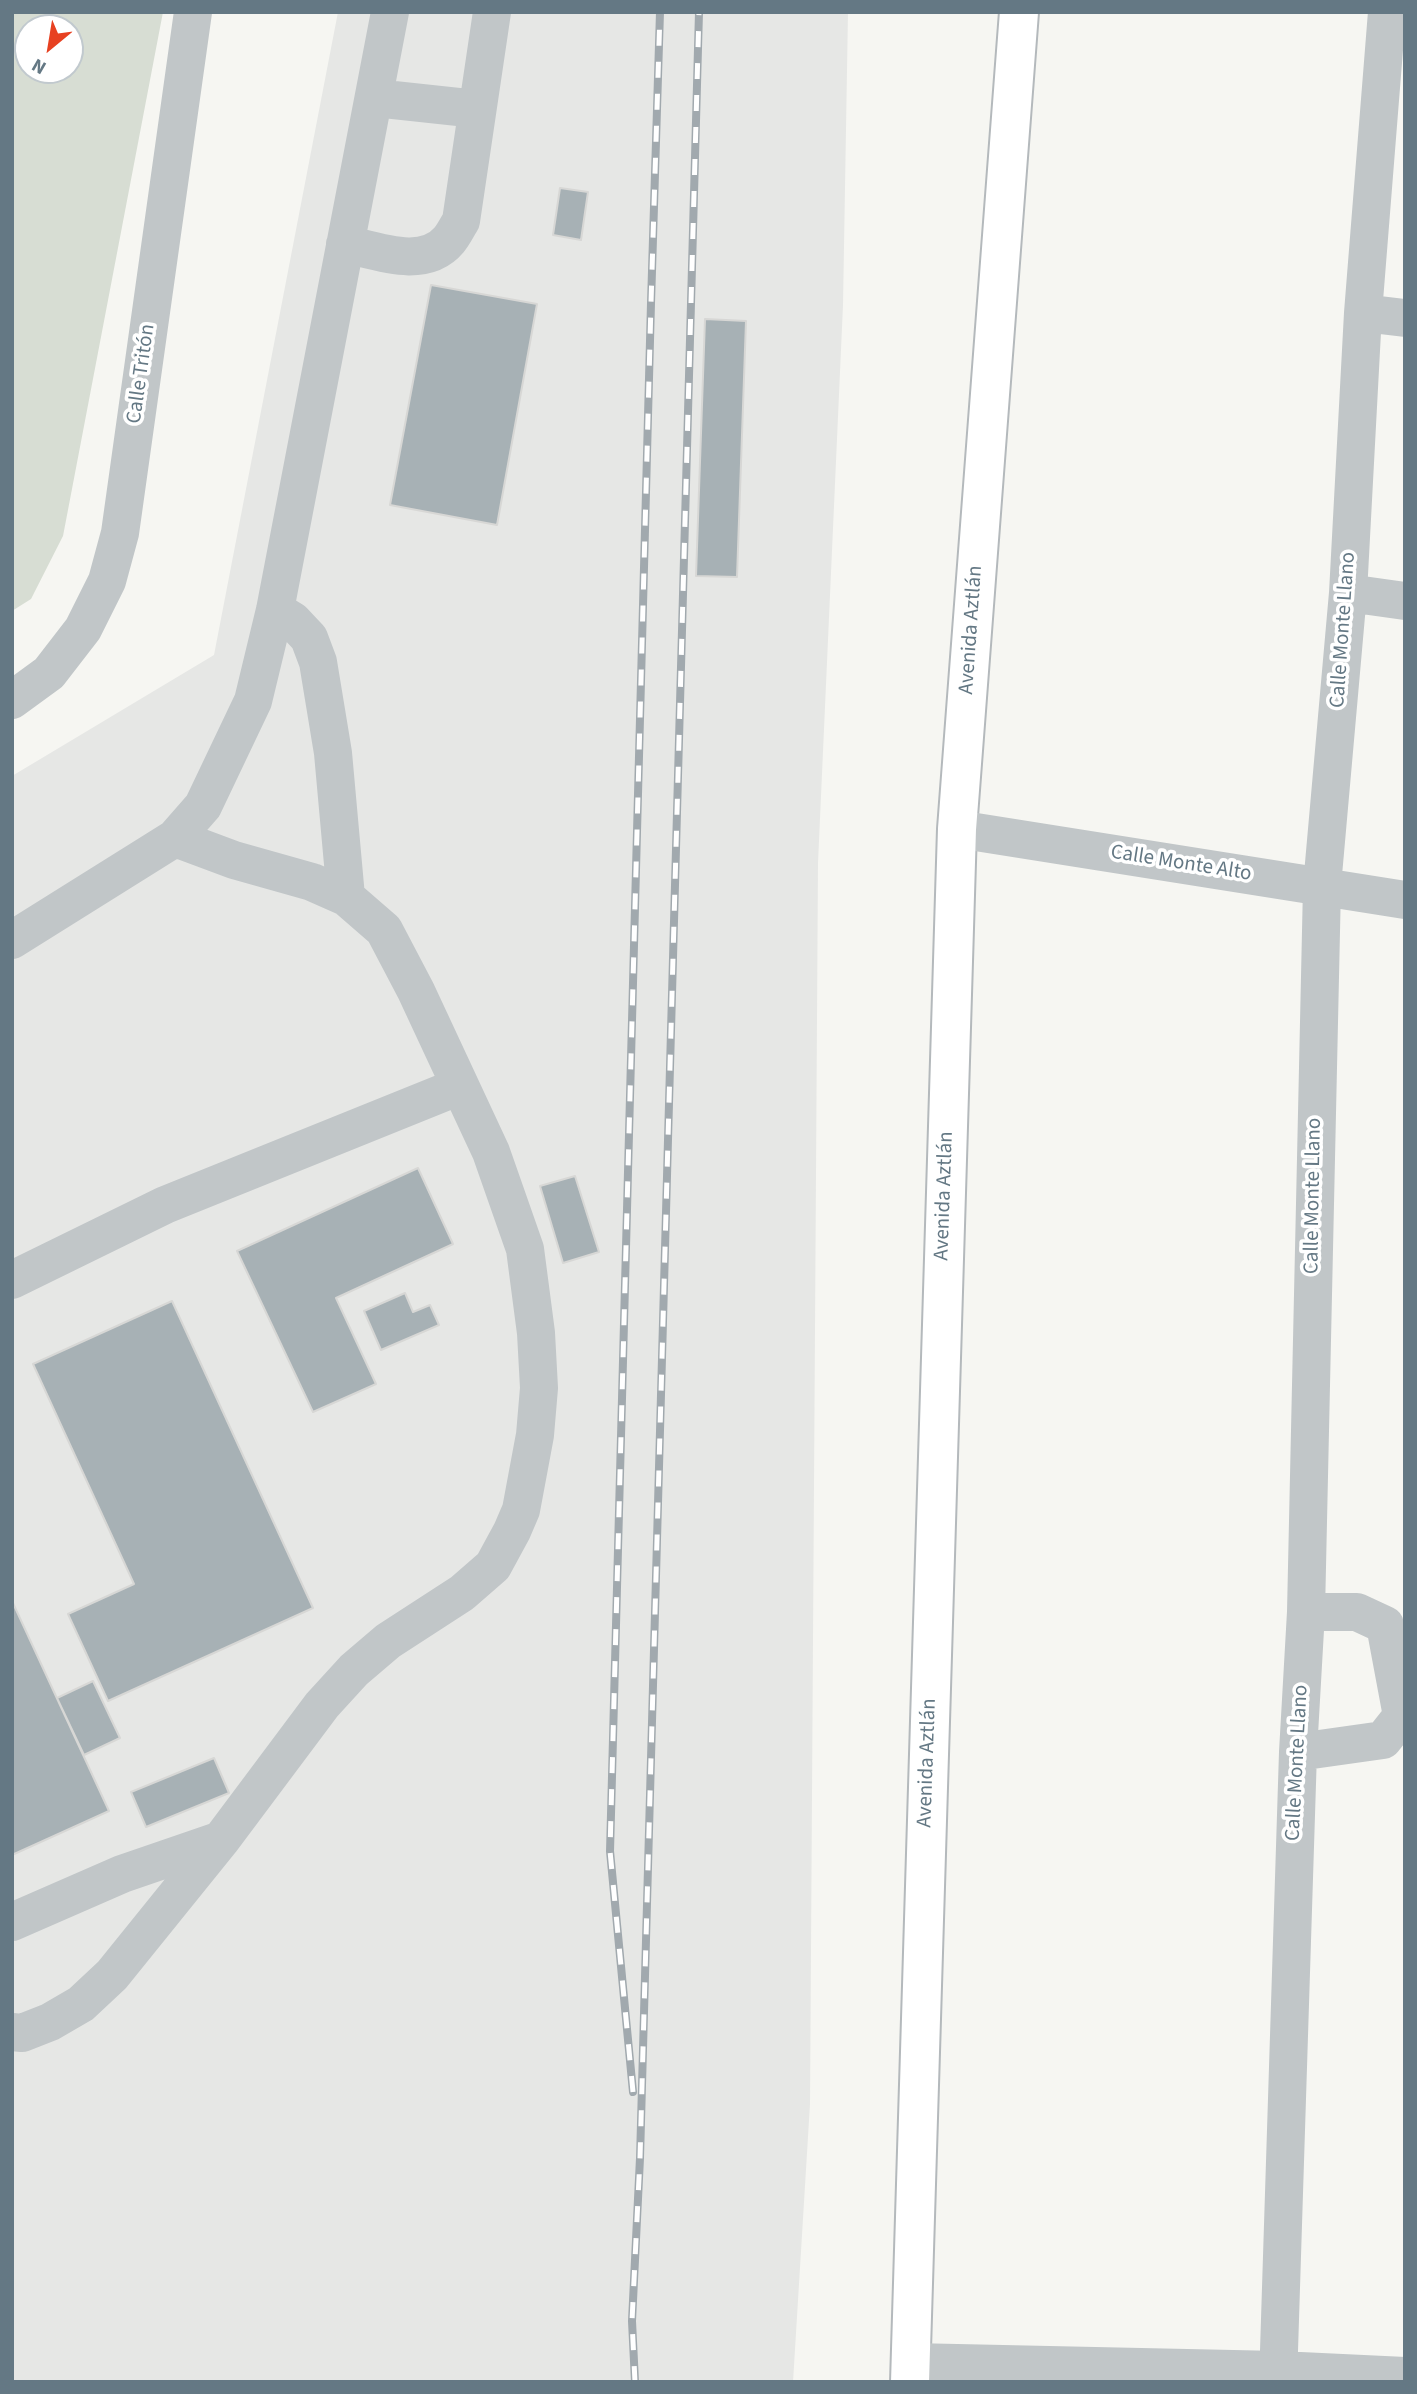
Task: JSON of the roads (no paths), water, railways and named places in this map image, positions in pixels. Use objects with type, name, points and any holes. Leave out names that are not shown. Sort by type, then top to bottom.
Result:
[{"type":"main road","name":"Avenida Aztlán","points":[[910,2372],[957,829],[1018,12]]},
{"type":"street","name":"Calle Tritón","points":[[12,700],[49,673],[83,629],[107,581],[120,533],[192,12]]},
{"type":"street","points":[[12,940],[175,838],[203,806],[253,701],[275,610],[390,12]]},
{"type":"street","points":[[345,244],[412,257],[430,254],[449,241],[461,220],[492,12]]},
{"type":"street","name":"Calle Monte Llano","points":[[1278,2376],[1298,1752],[1306,1612],[1322,886],[1348,593],[1363,313],[1392,27]]},
{"type":"street","points":[[375,98],[477,109]]},
{"type":"street","points":[[1363,313],[1405,318]]},
{"type":"street","points":[[1348,593],[1405,601]]},
{"type":"street","points":[[275,610],[293,621],[309,638],[318,662],[333,753],[346,897]]},
{"type":"street","name":"Calle Monte Alto","points":[[957,829],[1405,900]]},
{"type":"street","points":[[12,2032],[22,2034],[81,2004],[111,1975],[220,1840],[322,1705],[354,1670],[388,1642],[462,1593],[493,1566],[521,1510],[535,1435],[539,1388],[536,1333],[525,1249],[491,1152],[416,991],[384,930],[346,897],[312,882],[234,860],[175,838]]},
{"type":"street","points":[[12,1280],[165,1205],[460,1086]]},
{"type":"street","points":[[1298,1752],[1383,1740],[1402,1716],[1385,1625],[1357,1612],[1306,1612]]},
{"type":"street","points":[[12,1923],[122,1874],[220,1840]]},
{"type":"street","points":[[910,2372],[1405,2376]]},
{"type":"railway","points":[[633,2092],[610,1851],[660,12]]},
{"type":"railway","points":[[635,2382],[632,2321],[640,2158],[699,12]]}]
